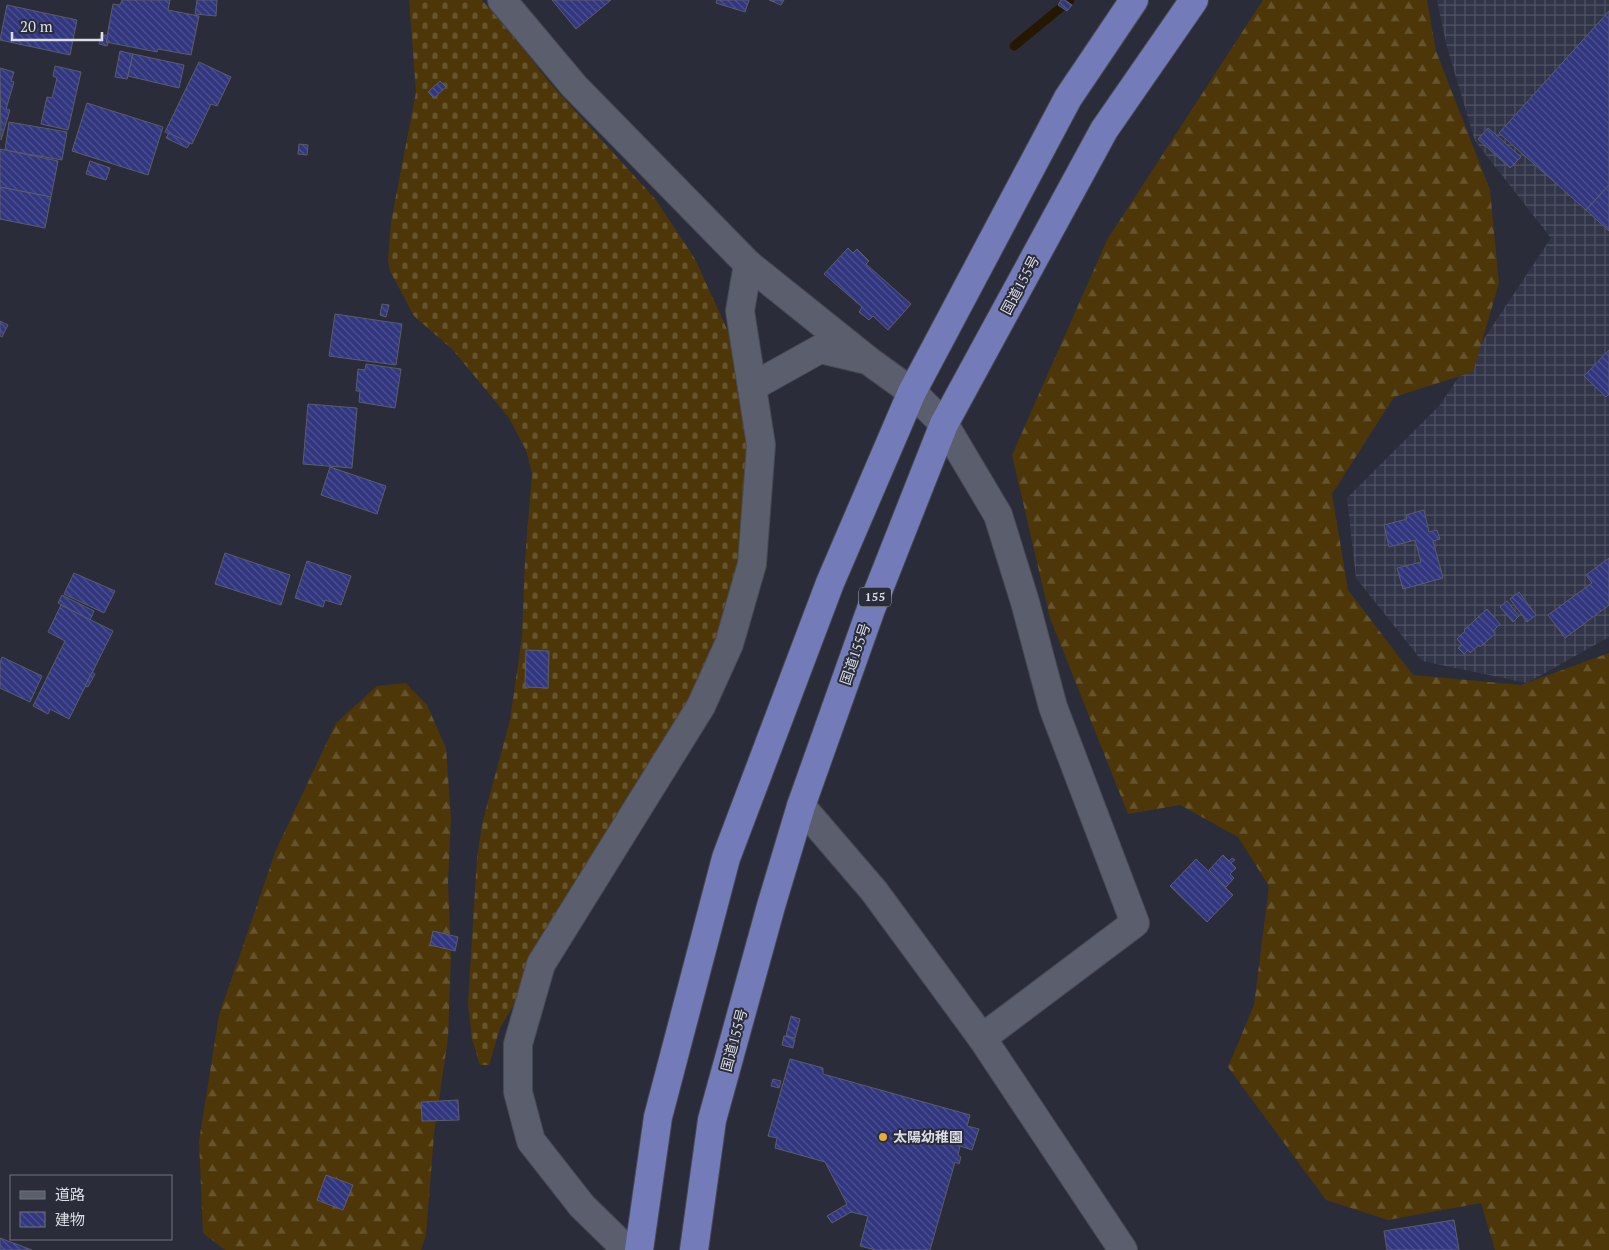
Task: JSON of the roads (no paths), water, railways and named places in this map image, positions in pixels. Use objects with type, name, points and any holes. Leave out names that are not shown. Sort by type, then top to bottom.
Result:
[{"type":"highway","points":[[639,1250],[658,1117],[726,858],[830,583],[912,392],[1068,98],[1134,0]]},
{"type":"highway","name":"国道155号","points":[[694,1250],[712,1120],[770,906],[801,806],[871,609],[944,424],[1104,130],[1194,0]]},
{"type":"street","points":[[502,0],[574,86],[748,264],[869,361],[912,392],[944,424],[998,515],[1025,602],[1053,707],[1135,923],[982,1038]]},
{"type":"street","points":[[627,1250],[582,1206],[531,1141],[518,1092],[518,1044],[541,964],[700,706],[729,644],[752,564],[761,445],[740,312],[748,264]]},
{"type":"street","points":[[752,387],[820,349],[869,361]]},
{"type":"street","points":[[801,806],[874,892],[982,1038],[1123,1250]]},
{"type":"waterway","points":[[1014,46],[1070,0]]},
{"type":"place","name":"太陽幼稚園","points":[[883,1137]]}]
